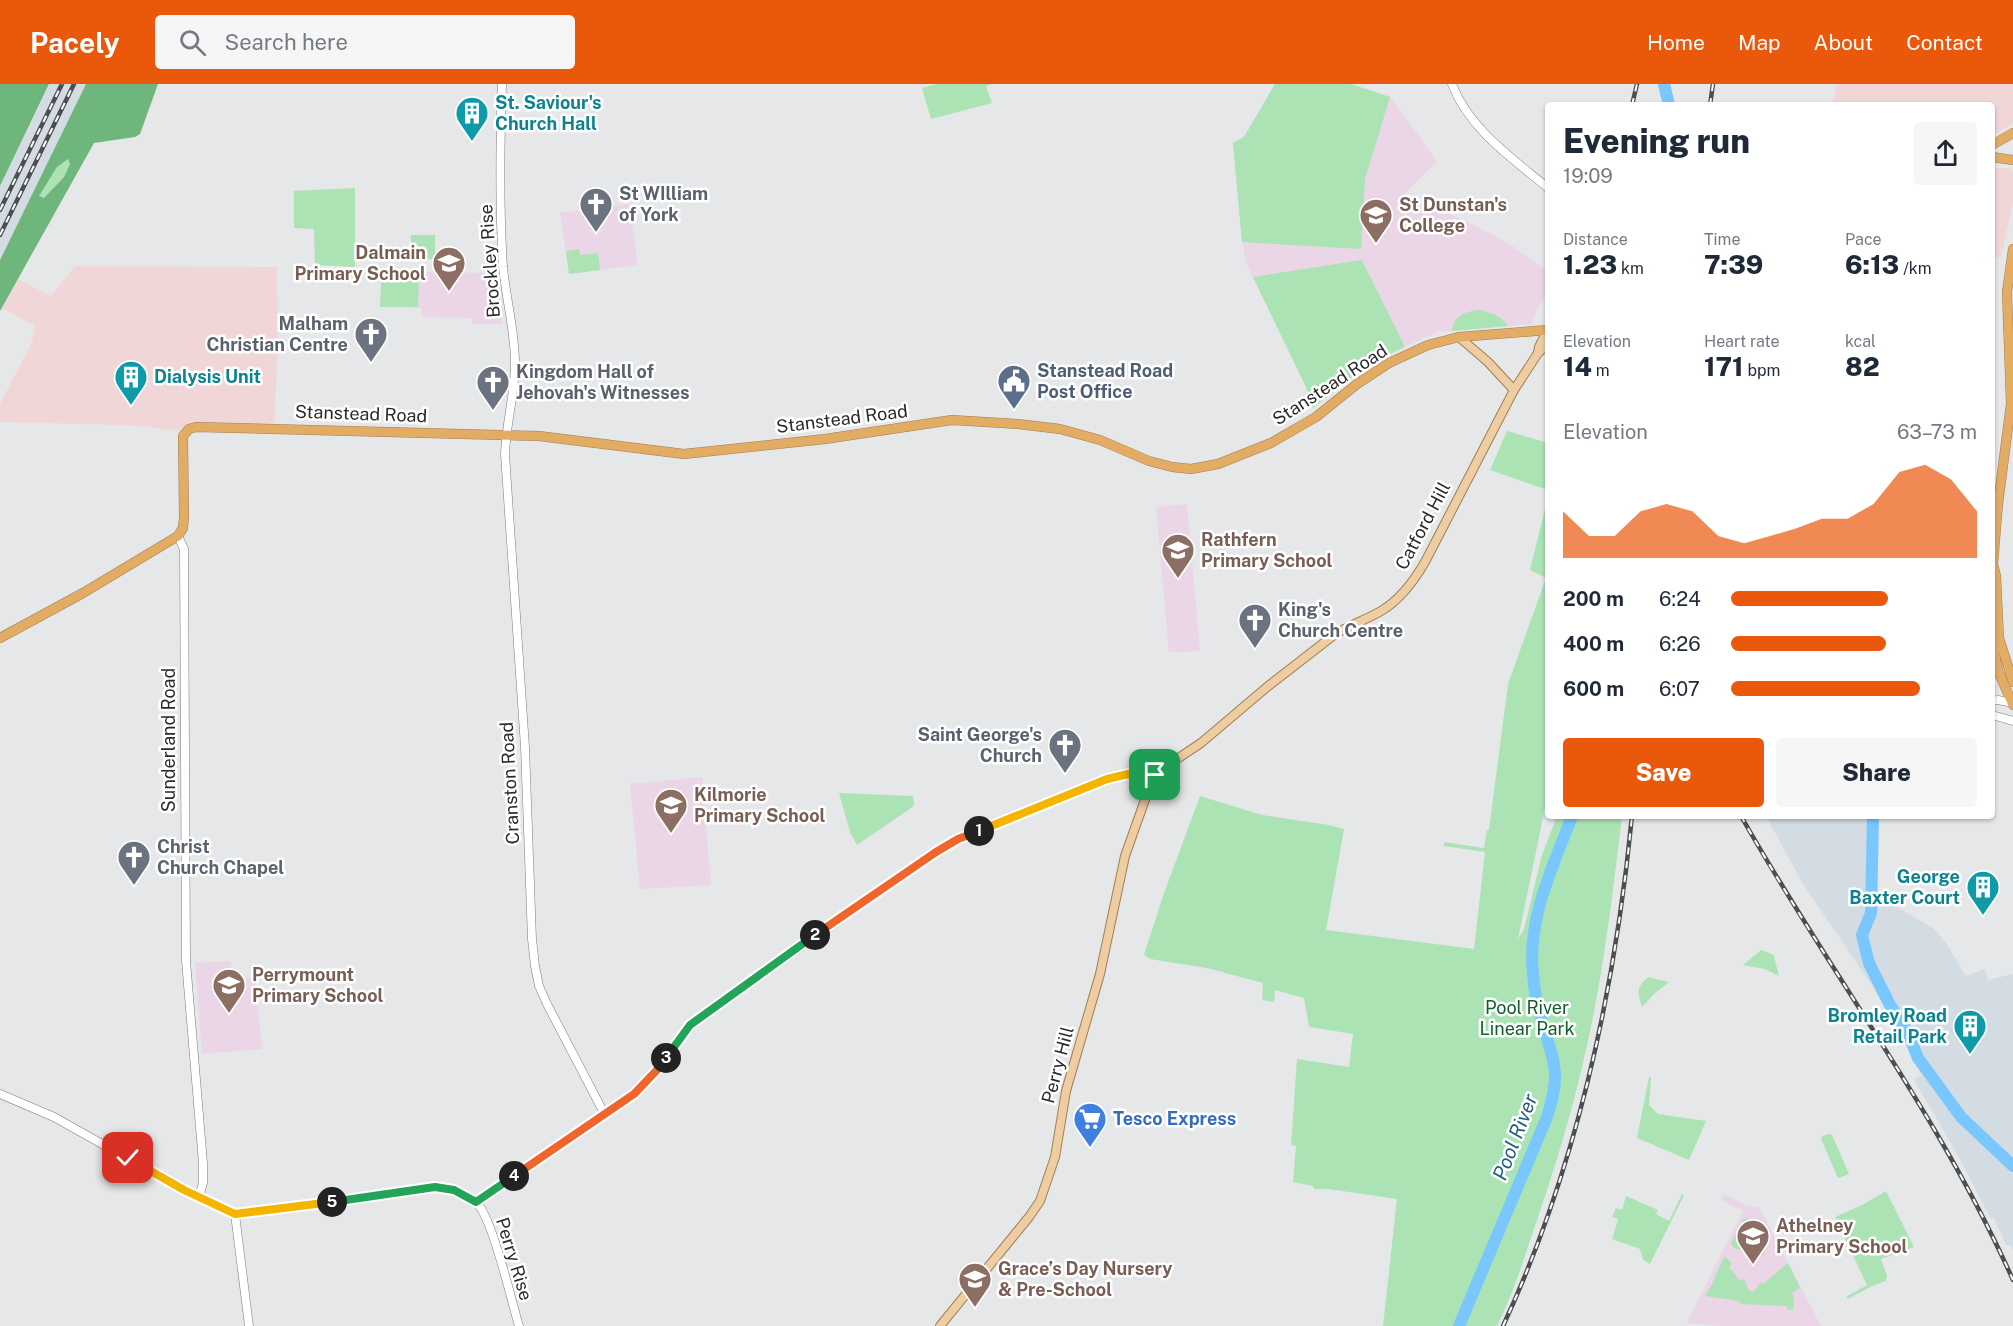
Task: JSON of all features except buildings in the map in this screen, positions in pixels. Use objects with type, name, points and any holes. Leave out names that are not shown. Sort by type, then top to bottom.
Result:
[{"type":"highway","points":[[1995,143],[2013,134]]},
{"type":"highway","points":[[1995,157],[2013,160]]},
{"type":"highway","points":[[1995,541],[2011,404],[2007,292],[2013,249]]},
{"type":"highway","name":"Stanstead Road","points":[[189,429],[228,427],[506,434],[555,437],[693,454],[952,420],[1060,429],[1100,440],[1149,461],[1191,469],[1218,464],[1271,443],[1316,417],[1357,384],[1389,363],[1428,345],[1459,338],[1545,331]]},
{"type":"highway","name":"Sunderland Road","points":[[178,536],[183,528],[184,517],[183,440],[189,429]]},
{"type":"highway","points":[[0,638],[83,593],[178,536]]},
{"type":"highway","points":[[1995,572],[1999,638],[2013,682]]},
{"type":"highway","points":[[1995,656],[1998,671],[2013,704]]},
{"type":"main road","name":"Catford Hill","points":[[1538,353],[1545,336]]},
{"type":"main road","points":[[1459,338],[1488,362],[1514,390]]},
{"type":"main road","name":"Catford Hill","points":[[1151,783],[1162,769],[1204,740],[1334,635],[1382,611],[1396,600],[1414,580],[1425,562],[1514,390],[1538,353],[1545,347]]},
{"type":"main road","name":"Perry Hill","points":[[940,1326],[1040,1201],[1055,1157],[1066,1091],[1100,974],[1126,850],[1151,783]]},
{"type":"street","name":"Brockley Rise","points":[[502,84],[500,148],[502,242],[505,287],[515,362],[506,434]]},
{"type":"street","points":[[1452,84],[1460,102],[1475,123],[1545,185]]},
{"type":"street","name":"Cranston Road","points":[[506,434],[506,465],[525,747],[535,966],[539,986],[547,1004],[605,1115]]},
{"type":"street","name":"Sunderland Road","points":[[178,536],[184,549],[186,961],[203,1163],[203,1183],[199,1197]]},
{"type":"street","points":[[1995,701],[2006,692]]},
{"type":"street","points":[[1995,701],[2013,704]]},
{"type":"street","points":[[1995,717],[2013,722]]},
{"type":"street","points":[[0,1094],[54,1117],[199,1197],[235,1214],[293,1208],[435,1187],[454,1190],[476,1202],[634,1094],[656,1071],[690,1025],[936,852],[958,839],[1107,779],[1128,774],[1151,783]]},
{"type":"street","name":"Perry Rise","points":[[476,1202],[487,1218],[519,1326]]},
{"type":"street","points":[[235,1214],[249,1326]]},
{"type":"shaded area","points":[[50,84],[86,84],[0,260],[0,186]]},
{"type":"shaded area","name":"St Dunstan's College","points":[[1275,84],[1351,84],[1390,97],[1437,161],[1404,194],[1424,201],[1491,234],[1514,247],[1545,270],[1545,295],[1532,324],[1437,332],[1370,363],[1313,408],[1306,387],[1247,265],[1242,242],[1233,143],[1244,137]]},
{"type":"shaded area","points":[[1837,84],[2013,84],[2013,123],[1995,134],[1995,102],[1833,102]]},
{"type":"shaded area","points":[[1995,168],[2010,168],[2013,173],[2013,203],[2001,257],[1995,257]]},
{"type":"shaded area","points":[[629,204],[638,265],[569,274],[560,213]]},
{"type":"shaded area","points":[[75,266],[277,267],[278,347],[274,429],[164,430],[123,425],[0,422],[0,404],[32,342],[35,326],[2,308],[18,279],[51,296]]},
{"type":"shaded area","name":"Dalmain Primary School","points":[[419,272],[497,273],[503,324],[473,324],[472,318],[422,317],[421,308],[399,307],[399,276],[418,276]]},
{"type":"shaded area","name":"Rathfern Primary School","points":[[1187,504],[1200,651],[1169,652],[1156,507]]},
{"type":"shaded area","name":"Kilmorie Primary School","points":[[702,777],[711,885],[640,889],[630,784]]},
{"type":"shaded area","points":[[1768,819],[1870,819],[1868,911],[1859,936],[1866,965],[1894,1019],[1892,1021],[1871,984],[1803,884]]},
{"type":"shaded area","points":[[1873,891],[1934,929],[1946,943],[1966,976],[1985,969],[1988,980],[2013,974],[2013,1251],[2011,1245],[2006,1245],[1994,1218],[1991,1219],[1956,1152],[1914,1080],[1921,1075],[1864,941],[1864,935],[1872,920]]},
{"type":"shaded area","name":"Perrymount Primary School","points":[[231,961],[232,979],[255,978],[262,1049],[202,1054],[195,963]]},
{"type":"shaded area","name":"Athelney Primary School","points":[[1724,1194],[1746,1205],[1759,1207],[1821,1326],[1722,1326],[1687,1323],[1743,1211],[1721,1200]]},
{"type":"green space","points":[[0,84],[49,84],[0,186]]},
{"type":"green space","points":[[86,84],[158,84],[140,134],[135,137],[94,143],[0,311],[0,260]],"holes":[[[68,159],[70,164],[64,177],[44,198],[39,196],[57,167]]]},
{"type":"green space","points":[[937,84],[992,84],[986,86],[992,103],[931,119],[922,88]]},
{"type":"green space","points":[[1275,84],[1351,84],[1390,97],[1365,179],[1361,249],[1242,242],[1233,143],[1244,137]]},
{"type":"green space","points":[[68,158],[70,164],[64,177],[44,198],[38,196],[57,167]]},
{"type":"green space","points":[[355,188],[355,267],[315,265],[314,229],[294,228],[294,191]]},
{"type":"green space","points":[[411,235],[435,235],[435,259],[411,259]]},
{"type":"green space","points":[[579,249],[580,255],[598,253],[600,270],[569,274],[566,251]]},
{"type":"green space","points":[[1362,260],[1405,347],[1370,363],[1313,408],[1306,387],[1253,277]]},
{"type":"green space","points":[[419,276],[418,307],[380,307],[381,279]]},
{"type":"green space","points":[[1480,310],[1499,317],[1508,326],[1452,331],[1455,321],[1462,315]]},
{"type":"green space","points":[[1507,431],[1545,442],[1545,489],[1490,470]]},
{"type":"green space","points":[[1545,509],[1545,578],[1530,570]]},
{"type":"green space","name":"Pool River Linear Park","points":[[1545,581],[1545,808],[1518,939],[1524,929],[1542,855],[1556,819],[1622,819],[1601,974],[1589,1036],[1556,1163],[1519,1273],[1497,1326],[1383,1326],[1397,1199],[1314,1189],[1313,1186],[1293,1182],[1296,1146],[1291,1145],[1297,1059],[1349,1067],[1353,1034],[1309,1027],[1304,998],[1275,990],[1274,1002],[1262,1000],[1263,983],[1207,968],[1150,959],[1144,955],[1200,796],[1262,815],[1344,829],[1326,930],[1474,949],[1485,852],[1444,846],[1444,842],[1484,848],[1487,830],[1489,830],[1508,684]]},
{"type":"green space","points":[[839,793],[913,796],[914,806],[857,845],[850,832]]},
{"type":"green space","points":[[1761,950],[1774,956],[1779,976],[1765,969],[1743,965]]},
{"type":"green space","points":[[1648,977],[1669,982],[1642,1007],[1639,991]]},
{"type":"green space","points":[[1649,1077],[1651,1077],[1649,1105],[1658,1114],[1706,1121],[1689,1160],[1637,1138]]},
{"type":"green space","points":[[1832,1135],[1849,1174],[1838,1178],[1821,1139],[1822,1136]]},
{"type":"green space","points":[[1886,1191],[1914,1247],[1881,1259],[1887,1276],[1886,1281],[1848,1299],[1846,1297],[1867,1285],[1835,1217]]},
{"type":"green space","points":[[1682,1194],[1684,1195],[1650,1264],[1643,1260],[1640,1249],[1612,1239],[1618,1219],[1612,1217],[1616,1208],[1622,1210],[1626,1196],[1658,1210],[1656,1214],[1669,1221]]},
{"type":"green space","points":[[1743,1219],[1751,1219],[1765,1255],[1743,1253],[1743,1250],[1735,1249],[1731,1243],[1736,1233],[1738,1234]]},
{"type":"green space","points":[[1725,1256],[1732,1264],[1729,1267],[1740,1281],[1744,1279],[1749,1291],[1754,1292],[1761,1282],[1763,1284],[1788,1263],[1800,1288],[1792,1293],[1793,1310],[1787,1309],[1787,1306],[1740,1304],[1740,1301],[1705,1296]]},
{"type":"waterway","points":[[1664,84],[1668,102]]},
{"type":"waterway","name":"Pool River","points":[[1459,1326],[1547,1117],[1552,1097],[1555,1070],[1536,997],[1532,953],[1543,893],[1571,819]]},
{"type":"waterway","points":[[1873,819],[1871,913],[1862,935],[1869,963],[1890,1005],[1908,1033],[1918,1058],[1961,1117],[2013,1166]]},
{"type":"railway","points":[[0,210],[62,84]]},
{"type":"railway","points":[[0,235],[74,84]]},
{"type":"railway","points":[[1633,102],[1637,84]]},
{"type":"railway","points":[[1710,102],[1713,84]]},
{"type":"railway","points":[[1503,1326],[1552,1204],[1589,1077],[1615,947],[1632,819]]},
{"type":"railway","points":[[1743,819],[1918,1102],[1984,1219],[2013,1280]]},
{"type":"place","name":"St. Saviour's Church Hall","points":[[472,142]]},
{"type":"place","name":"St WIlliam of York","points":[[596,233]]},
{"type":"place","name":"St Dunstan's College","points":[[1376,244]]},
{"type":"place","name":"Dalmain Primary School","points":[[449,292]]},
{"type":"place","name":"Malham Christian Centre","points":[[371,363]]},
{"type":"place","name":"Dialysis Unit","points":[[131,406]]},
{"type":"place","name":"Stanstead Road Post Office","points":[[1014,410]]},
{"type":"place","name":"Kingdom Hall of Jehovah's Witnesses","points":[[493,411]]},
{"type":"place","name":"Rathfern Primary School","points":[[1178,579]]},
{"type":"place","name":"King's Church Centre","points":[[1255,649]]},
{"type":"place","name":"Saint George's Church","points":[[1065,774]]},
{"type":"place","name":"Kilmorie Primary School","points":[[671,834]]},
{"type":"place","name":"Christ Church Chapel","points":[[134,886]]},
{"type":"place","name":"George Baxter Court","points":[[1983,916]]},
{"type":"place","name":"Perrymount Primary School","points":[[229,1014]]},
{"type":"place","name":"Bromley Road Retail Park","points":[[1970,1055]]},
{"type":"place","name":"Tesco Express","points":[[1090,1148]]},
{"type":"place","name":"Athelney Primary School","points":[[1753,1265]]},
{"type":"place","name":"Grace’s Day Nursery & Pre-School","points":[[975,1308]]},
{"type":"route","points":[[128,1158],[184,1190],[235,1214],[293,1208],[435,1187],[454,1190],[476,1202],[634,1094],[656,1071],[690,1025],[936,852],[958,839],[1107,779],[1128,774],[1151,783],[1155,775]]}]
